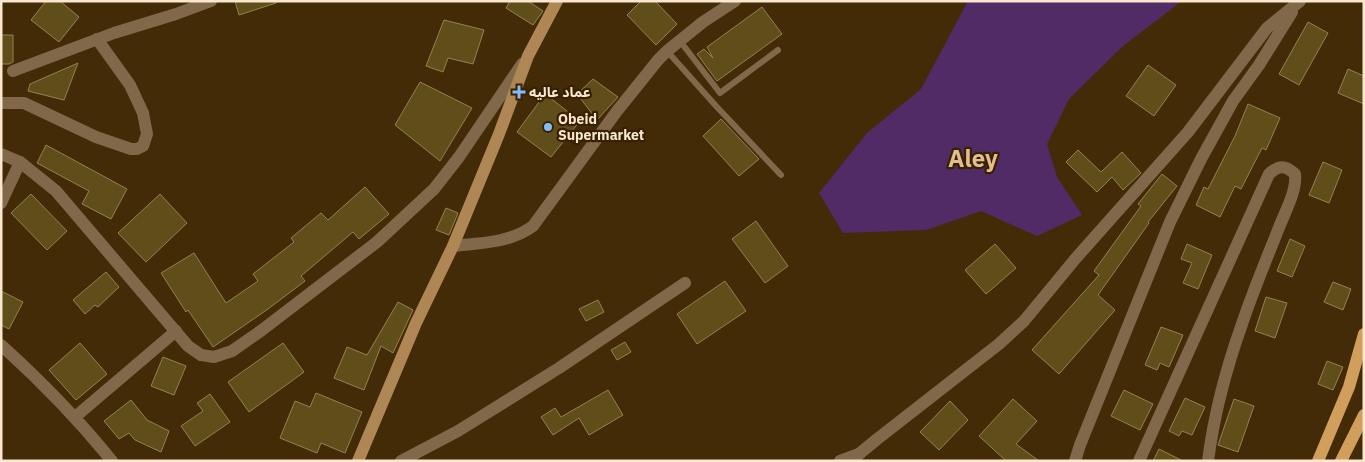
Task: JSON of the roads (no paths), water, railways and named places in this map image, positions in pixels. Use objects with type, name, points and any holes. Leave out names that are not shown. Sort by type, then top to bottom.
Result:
[{"type":"main road","points":[[358,461],[416,324],[453,246],[499,134],[528,56],[557,1]]},
{"type":"main road","points":[[1318,461],[1349,388],[1364,334]]},
{"type":"main road","points":[[1341,461],[1364,415]]},
{"type":"street","points":[[13,71],[97,39],[211,1]]},
{"type":"street","points":[[453,246],[508,239],[523,234],[533,226],[617,111],[667,51],[703,22],[735,1]]},
{"type":"street","points":[[1075,461],[1170,222],[1233,101],[1299,2]]},
{"type":"street","points":[[840,461],[857,457],[999,344],[1024,321],[1076,258],[1188,132],[1267,28],[1299,2]]},
{"type":"street","points":[[1,103],[24,103],[96,137],[130,149],[137,149],[143,146],[147,134],[143,113],[130,85],[97,39]]},
{"type":"street","points":[[1,154],[20,162],[56,191],[188,346],[201,355],[214,357],[232,351],[346,267],[384,236],[434,189],[459,157],[528,56]]},
{"type":"street","points":[[1,203],[20,162]]},
{"type":"street","points":[[1140,461],[1269,174],[1274,169],[1288,168],[1295,174],[1296,180],[1242,323],[1222,384],[1212,427],[1208,461]]},
{"type":"street","points":[[401,461],[458,431],[559,368],[685,283]]},
{"type":"street","points":[[75,417],[176,332]]},
{"type":"street","points":[[1,345],[52,392],[112,461]]},
{"type":"street","points":[[1069,461],[1080,445]]},
{"type":"lane","points":[[680,41],[720,93],[778,50]]},
{"type":"lane","points":[[667,51],[781,175]]},
{"type":"place","name":"عماد عاليه","points":[[519,92]]},
{"type":"place","name":"Obeid Supermarket","points":[[548,127]]},
{"type":"district","name":"Aley","points":[[973,159]]}]
